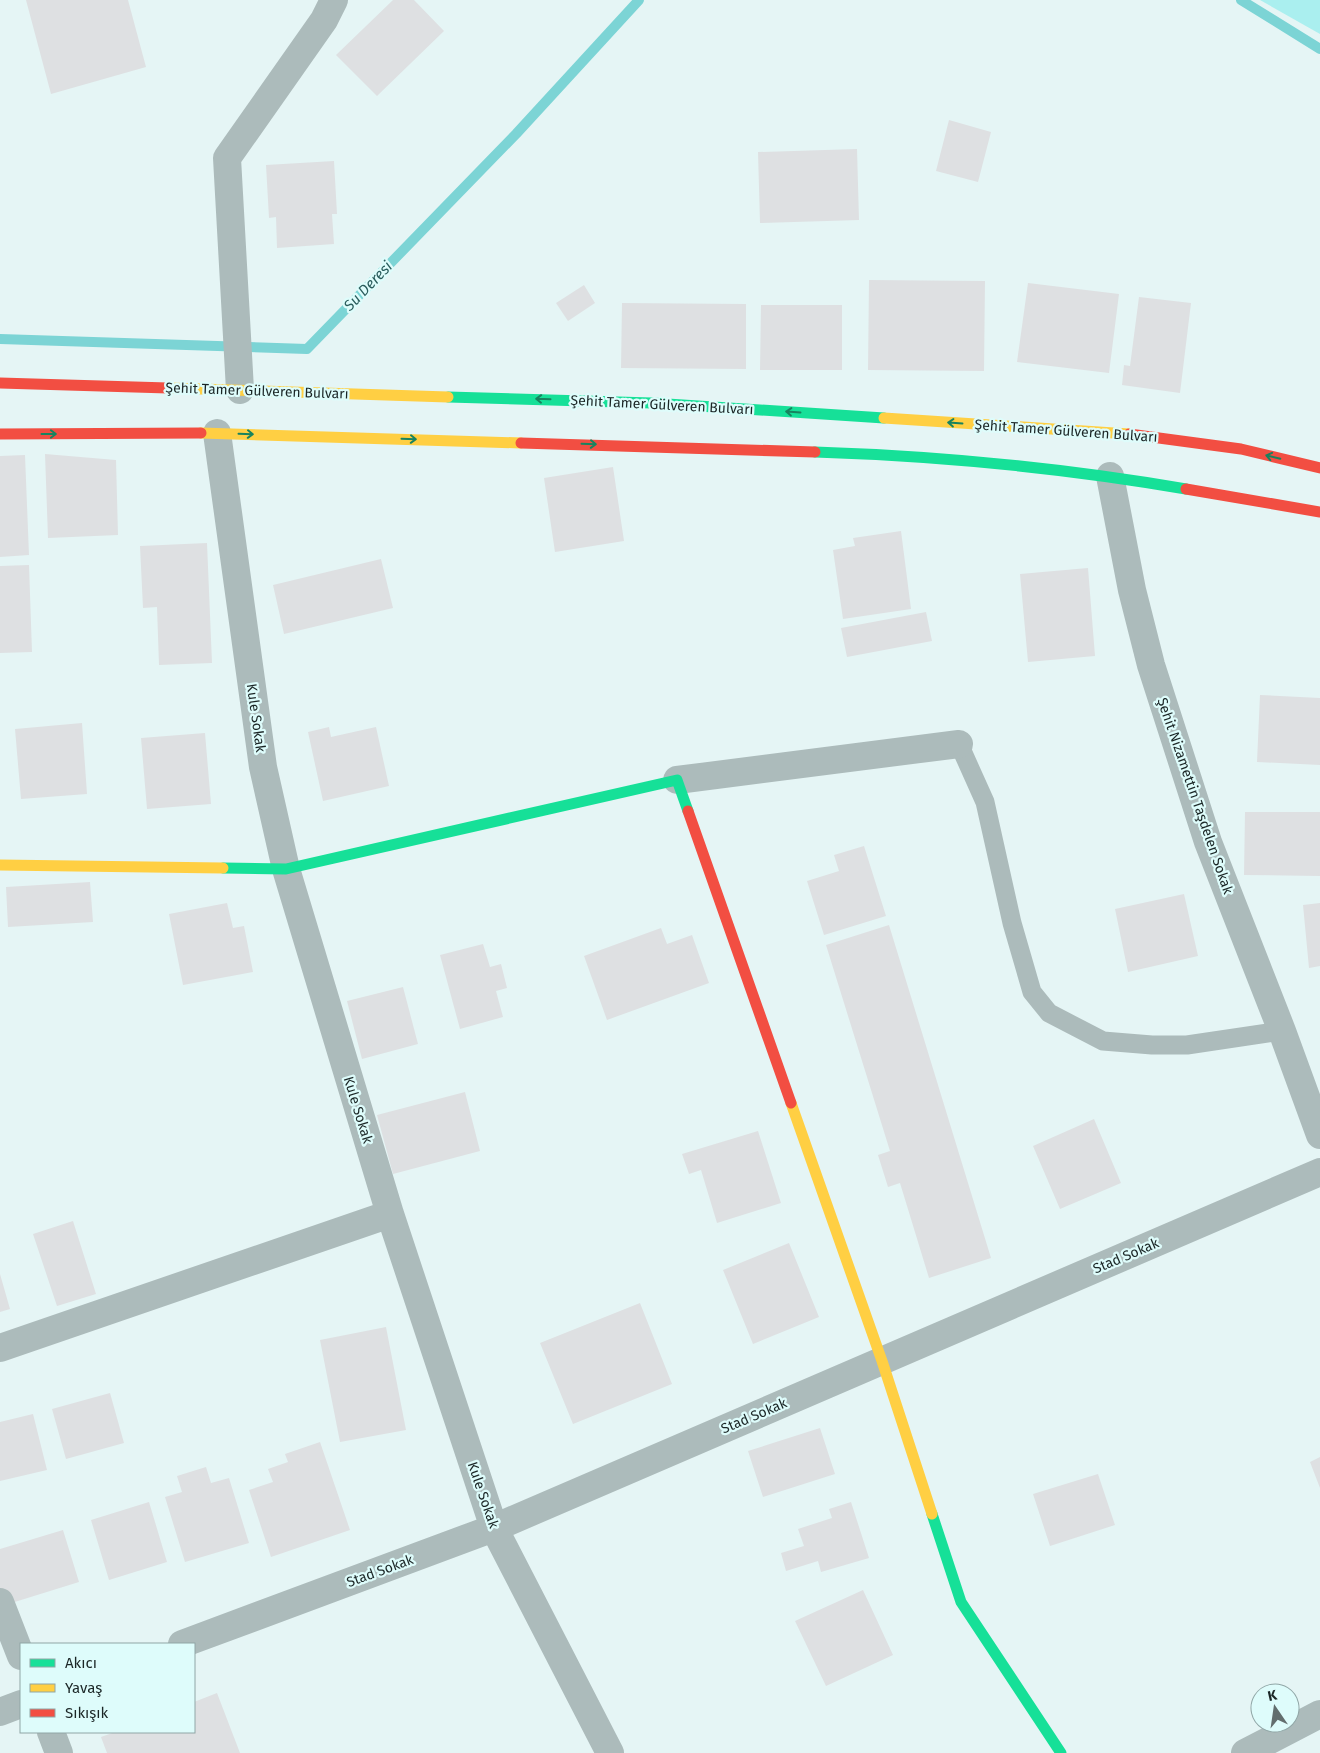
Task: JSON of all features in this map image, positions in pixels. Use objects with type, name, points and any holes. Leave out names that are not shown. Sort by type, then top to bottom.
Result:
[{"type":"main road","name":"Şehit Tamer Gülveren Bulvarı","points":[[0,384],[239,379],[652,403],[1128,435],[1241,449],[1320,468]]},
{"type":"main road","points":[[0,434],[217,433],[900,455],[1110,476],[1320,512]]},
{"type":"main road","points":[[0,865],[286,869],[677,780],[882,1361],[961,1602],[1061,1753]]},
{"type":"street","points":[[239,379],[227,158],[324,20],[334,0]]},
{"type":"street","name":"Kule Sokak","points":[[217,433],[263,767],[286,869],[390,1214],[494,1528],[610,1753]]},
{"type":"street","name":"Şehit Nizamettin Taşdelen Sokak","points":[[1110,476],[1132,590],[1151,665],[1208,842],[1282,1031],[1320,1135]]},
{"type":"street","points":[[677,780],[959,744]]},
{"type":"street","name":"Stad Sokak","points":[[185,1643],[494,1528],[1320,1172]]},
{"type":"street","points":[[0,1348],[390,1214]]},
{"type":"street","points":[[0,1602],[20,1653]]},
{"type":"street","points":[[0,1712],[20,1704]]},
{"type":"street","points":[[1244,1753],[1320,1714]]},
{"type":"street","points":[[51,1733],[59,1753]]},
{"type":"lane","points":[[959,744],[984,802],[1012,923],[1032,992],[1049,1013],[1103,1041],[1152,1045],[1187,1045],[1282,1031]]},
{"type":"shaded area","points":[[1260,0],[1320,0],[1320,34]]},
{"type":"building","points":[[26,0],[128,0],[146,67],[51,94]]},
{"type":"building","points":[[393,0],[414,0],[444,31],[377,96],[336,55]]},
{"type":"building","points":[[949,120],[991,132],[978,182],[936,171]]},
{"type":"building","points":[[857,149],[859,220],[760,223],[758,152]]},
{"type":"building","points":[[334,161],[337,214],[332,214],[334,244],[277,248],[276,217],[269,218],[266,165]]},
{"type":"building","points":[[869,280],[985,281],[984,371],[868,370]]},
{"type":"building","points":[[1028,283],[1119,294],[1109,373],[1017,362]]},
{"type":"building","points":[[584,285],[595,303],[568,321],[556,303]]},
{"type":"building","points":[[1139,297],[1191,303],[1180,393],[1122,385],[1124,365],[1130,366]]},
{"type":"building","points":[[622,303],[746,304],[746,369],[621,368]]},
{"type":"building","points":[[761,305],[842,305],[842,370],[760,370]]},
{"type":"building","points":[[45,454],[116,460],[118,535],[48,538]]},
{"type":"building","points":[[25,455],[29,555],[0,557],[0,456]]},
{"type":"building","points":[[613,467],[624,541],[555,552],[544,478]]},
{"type":"building","points":[[901,531],[911,609],[843,619],[833,550],[855,546],[853,538]]},
{"type":"building","points":[[207,543],[212,663],[159,665],[157,607],[143,608],[140,546]]},
{"type":"building","points":[[381,559],[393,608],[284,634],[273,585]]},
{"type":"building","points":[[29,565],[32,652],[0,653],[0,566]]},
{"type":"building","points":[[1088,568],[1095,656],[1028,662],[1020,574]]},
{"type":"building","points":[[926,612],[932,641],[847,657],[841,628]]},
{"type":"building","points":[[1260,695],[1320,698],[1320,765],[1257,762]]},
{"type":"building","points":[[82,723],[87,794],[21,799],[15,729]]},
{"type":"building","points":[[329,727],[331,737],[376,727],[389,786],[323,801],[308,732]]},
{"type":"building","points":[[205,733],[211,804],[147,809],[141,738]]},
{"type":"building","points":[[1245,812],[1320,812],[1320,876],[1244,875]]},
{"type":"building","points":[[864,846],[886,916],[824,935],[807,881],[839,871],[834,855]]},
{"type":"building","points":[[90,882],[93,922],[8,927],[6,887]]},
{"type":"building","points":[[1184,894],[1198,956],[1128,972],[1115,909]]},
{"type":"building","points":[[227,903],[233,928],[244,926],[253,972],[183,985],[169,914]]},
{"type":"building","points":[[1320,903],[1320,966],[1309,968],[1303,905]]},
{"type":"building","points":[[889,925],[991,1258],[929,1278],[900,1183],[888,1187],[878,1155],[890,1151],[826,945]]},
{"type":"building","points":[[661,928],[667,944],[692,935],[709,983],[607,1020],[584,956]]},
{"type":"building","points":[[483,944],[490,967],[501,964],[507,988],[496,991],[503,1017],[460,1029],[440,955]]},
{"type":"building","points":[[403,987],[418,1044],[362,1059],[347,1001]]},
{"type":"building","points":[[465,1092],[480,1151],[393,1174],[377,1115]]},
{"type":"building","points":[[1094,1119],[1121,1183],[1060,1209],[1033,1146]]},
{"type":"building","points":[[758,1131],[781,1203],[717,1223],[701,1170],[689,1174],[682,1154]]},
{"type":"building","points":[[73,1221],[96,1294],[57,1306],[33,1234]]},
{"type":"building","points":[[789,1243],[819,1317],[753,1344],[723,1270]]},
{"type":"building","points":[[0,1274],[10,1309],[0,1312]]},
{"type":"building","points":[[640,1303],[672,1384],[573,1424],[540,1343]]},
{"type":"building","points":[[386,1327],[406,1430],[340,1442],[320,1340]]},
{"type":"building","points":[[110,1393],[124,1443],[66,1459],[52,1409]]},
{"type":"building","points":[[33,1414],[47,1470],[0,1481],[0,1422]]},
{"type":"building","points":[[820,1428],[835,1474],[763,1497],[748,1451]]},
{"type":"building","points":[[320,1442],[350,1530],[271,1557],[249,1490],[273,1482],[268,1469],[288,1462],[285,1454]]},
{"type":"building","points":[[1320,1457],[1320,1488],[1310,1462]]},
{"type":"building","points":[[206,1467],[211,1483],[229,1478],[249,1543],[185,1562],[165,1497],[182,1492],[177,1476]]},
{"type":"building","points":[[1098,1474],[1115,1525],[1050,1546],[1033,1494]]},
{"type":"building","points":[[149,1502],[167,1562],[109,1580],[91,1520]]},
{"type":"building","points":[[851,1502],[869,1558],[821,1572],[818,1561],[786,1571],[781,1553],[804,1546],[798,1529],[832,1518],[829,1509]]},
{"type":"building","points":[[63,1530],[79,1582],[5,1605],[0,1590],[0,1549]]},
{"type":"building","points":[[863,1590],[893,1655],[826,1686],[795,1621]]},
{"type":"building","points":[[217,1693],[240,1753],[107,1753],[101,1737],[112,1733],[195,1733],[195,1702]]},
{"type":"waterway","name":"Su Deresi","points":[[0,339],[307,349],[516,134],[639,0]]},
{"type":"waterway","name":"Su Deresi","points":[[1241,0],[1320,49]]},
{"type":"traffic: fast","points":[[448,397],[652,403],[884,418]]},
{"type":"traffic: fast","points":[[815,452],[1001,464],[1094,475],[1186,489]]},
{"type":"traffic: fast","points":[[223,868],[286,869],[677,780],[688,811]]},
{"type":"traffic: fast","points":[[932,1514],[961,1602],[1061,1753]]},
{"type":"traffic: slow","points":[[168,388],[448,397]]},
{"type":"traffic: slow","points":[[884,418],[1129,434]]},
{"type":"traffic: slow","points":[[201,433],[521,443]]},
{"type":"traffic: slow","points":[[0,865],[223,868]]},
{"type":"traffic: slow","points":[[791,1103],[882,1361],[932,1514]]},
{"type":"traffic: jam","points":[[0,383],[168,388]]},
{"type":"traffic: jam","points":[[0,434],[201,433]]},
{"type":"traffic: jam","points":[[1129,434],[1241,449],[1320,468]]},
{"type":"traffic: jam","points":[[521,443],[815,452]]},
{"type":"traffic: jam","points":[[1186,489],[1320,512]]},
{"type":"traffic: jam","points":[[688,811],[791,1103]]}]
